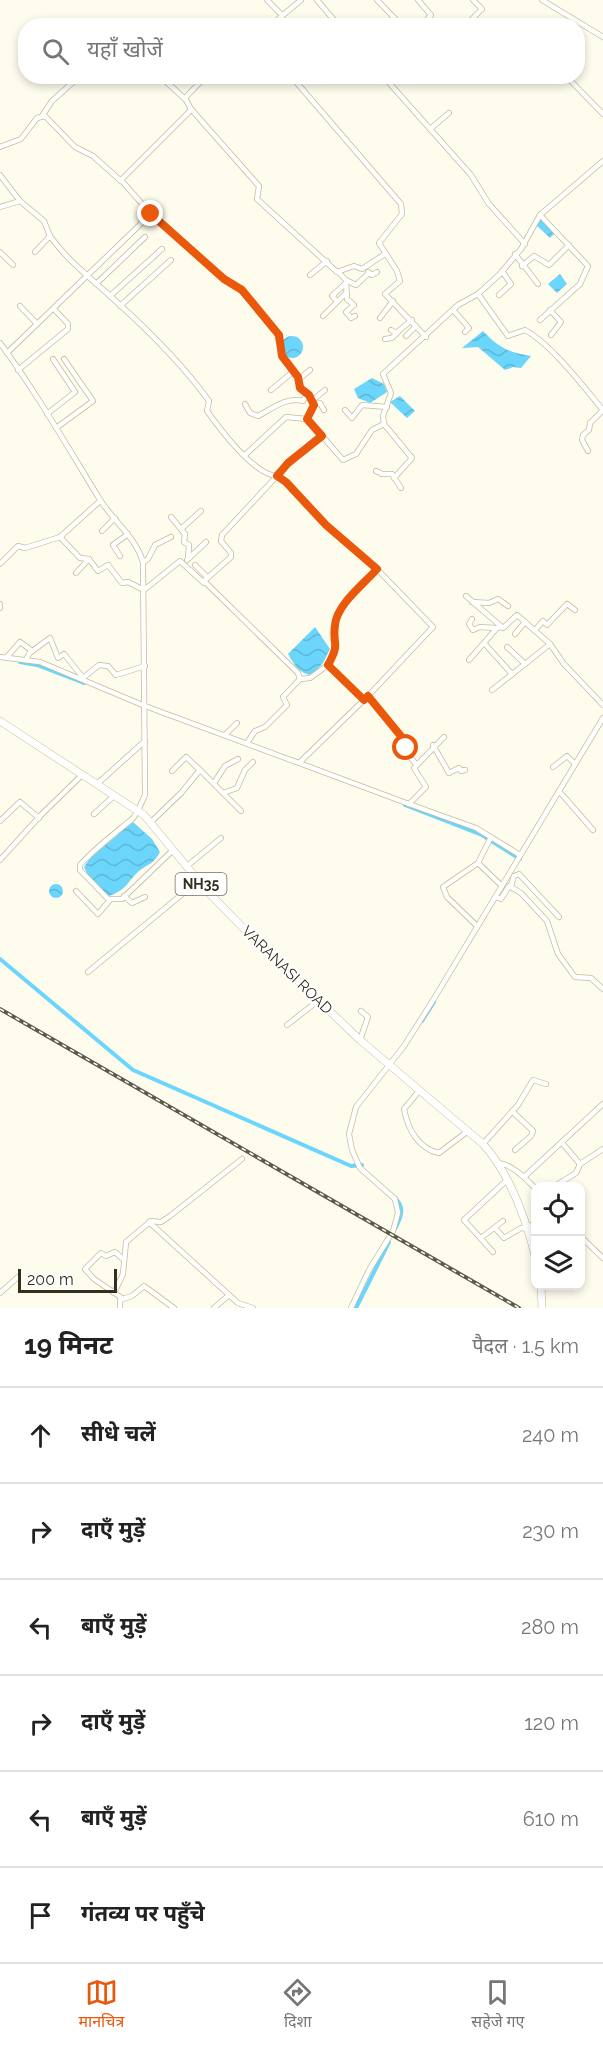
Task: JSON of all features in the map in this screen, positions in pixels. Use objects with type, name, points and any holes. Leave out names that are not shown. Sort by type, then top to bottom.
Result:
[{"type":"highway","name":"VARANASI ROAD","points":[[0,720],[137,810],[198,881],[249,934],[360,1040],[483,1144],[507,1179],[531,1242]]},
{"type":"highway","points":[[541,1290],[543,1308]]},
{"type":"street","points":[[267,0],[282,15]]},
{"type":"street","points":[[279,18],[301,0]]},
{"type":"street","points":[[317,0],[332,18]]},
{"type":"street","points":[[377,0],[394,18]]},
{"type":"street","points":[[418,0],[431,15],[429,18]]},
{"type":"street","points":[[473,0],[482,9],[473,18]]},
{"type":"street","points":[[543,0],[572,18]]},
{"type":"street","points":[[585,26],[603,37]]},
{"type":"street","points":[[0,147],[21,139],[52,101],[71,84]]},
{"type":"street","points":[[169,84],[185,99],[191,109],[259,186],[257,199],[338,272],[345,282],[346,293],[354,305],[346,312],[351,318],[355,316]]},
{"type":"street","points":[[185,99],[199,84]]},
{"type":"street","points":[[298,84],[402,206],[402,214],[380,243],[397,271],[400,281],[385,292],[426,337]]},
{"type":"street","points":[[391,84],[471,175],[489,204],[525,244]]},
{"type":"street","points":[[574,84],[603,114]]},
{"type":"street","points":[[121,181],[191,109]]},
{"type":"street","points":[[430,129],[449,113]]},
{"type":"street","points":[[42,116],[48,117],[75,147],[93,156],[151,213],[221,276],[242,290],[279,335],[280,352],[299,379],[300,388],[314,402],[322,404],[324,410]]},
{"type":"street","points":[[394,477],[412,460],[382,419],[391,393],[384,374],[502,271],[525,244],[540,215],[603,161]]},
{"type":"street","points":[[0,175],[20,201],[44,221],[50,236],[85,276],[110,296],[188,374],[208,401],[207,411],[233,445],[264,471],[286,482],[326,525],[377,569],[433,627],[366,698],[299,763]]},
{"type":"street","points":[[0,207],[20,201]]},
{"type":"street","points":[[7,353],[151,213]]},
{"type":"street","points":[[540,215],[587,264],[588,269],[580,284],[540,320]]},
{"type":"street","points":[[35,252],[50,236]]},
{"type":"street","points":[[96,284],[145,237]]},
{"type":"street","points":[[522,266],[534,256],[548,265],[569,245]]},
{"type":"street","points":[[110,296],[162,249]]},
{"type":"street","points":[[0,252],[13,264]]},
{"type":"street","points":[[338,272],[354,266],[359,270],[385,254]]},
{"type":"street","points":[[515,254],[538,284]]},
{"type":"street","points":[[120,306],[171,260]]},
{"type":"street","points":[[310,275],[327,261]]},
{"type":"street","points":[[364,268],[372,275],[377,273]]},
{"type":"street","points":[[499,295],[511,284],[502,271]]},
{"type":"street","points":[[345,282],[356,285],[369,273]]},
{"type":"street","points":[[337,301],[332,296],[345,282]]},
{"type":"street","points":[[323,316],[346,293]]},
{"type":"street","points":[[478,294],[508,336],[525,330],[530,333],[555,354],[603,410],[590,423],[589,430],[583,435],[582,440],[588,451]]},
{"type":"street","points":[[380,318],[393,301]]},
{"type":"street","points":[[20,306],[37,324]]},
{"type":"street","points":[[18,370],[68,329],[68,324],[54,309]]},
{"type":"street","points":[[550,310],[561,322],[551,334]]},
{"type":"street","points":[[454,311],[468,324],[469,328],[465,332]]},
{"type":"street","points":[[385,339],[392,339],[412,320]]},
{"type":"street","points":[[406,336],[416,326]]},
{"type":"street","points":[[392,330],[398,332]]},
{"type":"street","points":[[0,343],[57,428],[100,501],[128,534],[141,554],[143,562],[145,795],[134,819],[119,828],[80,865],[85,877],[110,900]]},
{"type":"street","points":[[47,414],[75,392],[53,359]]},
{"type":"street","points":[[57,428],[93,400],[64,359]]},
{"type":"street","points":[[299,379],[310,370]]},
{"type":"street","points":[[271,390],[294,371]]},
{"type":"street","points":[[307,419],[314,402],[325,390]]},
{"type":"street","points":[[245,404],[250,413],[258,416],[283,402],[295,399],[303,401],[307,393]]},
{"type":"street","points":[[345,410],[352,418],[362,405],[387,407]]},
{"type":"street","points":[[245,455],[286,417],[307,419],[343,460],[356,454],[372,430],[384,424]]},
{"type":"street","points":[[206,576],[225,564],[231,557],[231,553],[221,541],[222,535],[288,463],[322,436]]},
{"type":"street","points":[[376,471],[390,474],[402,488]]},
{"type":"street","points":[[0,564],[18,546],[25,548],[60,537],[100,501]]},
{"type":"street","points":[[181,529],[201,511]]},
{"type":"street","points":[[171,517],[185,534],[184,542],[189,545],[186,561]]},
{"type":"street","points":[[102,531],[116,518]]},
{"type":"street","points":[[120,556],[113,545],[128,534]]},
{"type":"street","points":[[60,537],[80,558],[89,559],[98,571],[108,565],[122,583],[128,582],[144,590]]},
{"type":"street","points":[[143,562],[148,559],[155,545],[171,537]]},
{"type":"street","points":[[144,590],[177,563],[186,561],[206,542]]},
{"type":"street","points":[[76,573],[89,559]]},
{"type":"street","points":[[186,561],[205,584],[298,673],[300,679]]},
{"type":"street","points":[[195,565],[206,576]]},
{"type":"street","points":[[247,743],[255,731],[264,727],[287,705],[283,697],[300,679],[310,678],[328,665],[337,647],[335,624],[341,611],[377,569]]},
{"type":"street","points":[[205,584],[206,576]]},
{"type":"street","points":[[466,597],[499,628]]},
{"type":"street","points":[[472,602],[489,603],[498,599],[508,606]]},
{"type":"street","points":[[0,603],[0,608]]},
{"type":"street","points":[[535,630],[543,621],[547,625],[567,604],[575,610]]},
{"type":"street","points":[[472,620],[469,624],[473,630],[480,627],[504,628],[517,615],[550,644],[564,664],[603,705]]},
{"type":"street","points":[[516,634],[525,622]]},
{"type":"street","points":[[469,660],[499,628]]},
{"type":"street","points":[[26,660],[31,652],[50,638],[58,658],[64,654],[85,680]]},
{"type":"street","points":[[7,657],[20,642],[31,652]]},
{"type":"street","points":[[485,644],[512,674]]},
{"type":"street","points":[[492,690],[550,644]]},
{"type":"street","points":[[507,647],[525,664]]},
{"type":"street","points":[[0,657],[40,662],[145,708],[225,735],[476,828],[489,839],[519,857]]},
{"type":"street","points":[[85,680],[99,665],[108,666],[116,675],[145,666]]},
{"type":"street","points":[[328,665],[366,698],[400,735],[404,750],[416,764]]},
{"type":"street","points":[[497,898],[501,886],[561,792],[575,764],[600,728],[603,718]]},
{"type":"street","points":[[225,735],[237,723]]},
{"type":"street","points":[[409,804],[426,787],[414,770],[416,764],[433,745],[444,737]]},
{"type":"street","points":[[97,784],[145,741]]},
{"type":"street","points":[[433,745],[449,773],[459,768],[461,771],[465,770]]},
{"type":"street","points":[[553,767],[567,756],[575,764]]},
{"type":"street","points":[[172,771],[186,758],[241,811]]},
{"type":"street","points":[[214,783],[225,766],[238,759]]},
{"type":"street","points":[[223,793],[237,788],[245,770],[253,762]]},
{"type":"street","points":[[150,823],[181,793],[200,770]]},
{"type":"street","points":[[0,860],[83,774]]},
{"type":"street","points":[[561,792],[593,830]]},
{"type":"street","points":[[94,814],[115,795]]},
{"type":"street","points":[[0,821],[20,802],[39,818]]},
{"type":"street","points":[[186,867],[221,838]]},
{"type":"street","points":[[477,926],[447,897],[448,893],[443,887],[478,863],[489,839]]},
{"type":"street","points":[[76,891],[99,914],[110,900],[122,899],[172,850]]},
{"type":"street","points":[[478,863],[501,886]]},
{"type":"street","points":[[351,1308],[369,1270],[393,1230],[398,1213],[395,1199],[359,1166],[349,1136],[354,1113],[362,1097],[391,1066],[477,926],[497,898],[511,886],[514,876],[519,874],[559,917]]},
{"type":"street","points":[[88,972],[198,881]]},
{"type":"street","points":[[511,886],[521,892],[549,924],[558,954],[575,977],[591,978],[603,990]]},
{"type":"street","points":[[124,896],[132,903],[145,897]]},
{"type":"street","points":[[288,1025],[319,1000]]},
{"type":"street","points":[[360,1040],[368,1017],[361,1011]]},
{"type":"street","points":[[483,1144],[512,1111],[533,1080],[546,1084]]},
{"type":"street","points":[[420,1090],[404,1109],[418,1143],[429,1152],[439,1153],[468,1131]]},
{"type":"street","points":[[524,1177],[563,1144],[603,1104]]},
{"type":"street","points":[[512,1111],[533,1131],[531,1136],[515,1150]]},
{"type":"street","points":[[563,1144],[580,1164]]},
{"type":"street","points":[[561,1182],[576,1173],[580,1164],[603,1149]]},
{"type":"street","points":[[114,1293],[123,1274],[126,1242],[149,1222],[164,1220],[242,1159]]},
{"type":"street","points":[[498,1163],[524,1177],[531,1184]]},
{"type":"street","points":[[494,1252],[465,1223],[465,1218],[507,1179]]},
{"type":"street","points":[[481,1238],[503,1221]]},
{"type":"street","points":[[149,1222],[240,1305],[249,1304],[253,1308]]},
{"type":"street","points":[[495,1228],[504,1238],[521,1228],[531,1226]]},
{"type":"street","points":[[585,1241],[603,1258]]},
{"type":"street","points":[[122,1299],[93,1280],[85,1269],[101,1253],[106,1256],[115,1252],[124,1260]]},
{"type":"street","points":[[0,1293],[18,1277]]},
{"type":"street","points":[[120,1308],[118,1303],[122,1299],[132,1296],[144,1286],[174,1308]]},
{"type":"street","points":[[214,1308],[229,1295]]},
{"type":"water","points":[[541,217],[556,232],[550,238],[535,224]]},
{"type":"water","points":[[560,274],[567,284],[557,293],[548,284]]},
{"type":"water","points":[[483,331],[504,348],[531,356],[521,368],[513,367],[505,370],[478,347],[462,348]]},
{"type":"water","points":[[292,336],[300,339],[303,347],[300,355],[292,358],[284,355],[281,347],[284,339]]},
{"type":"water","points":[[372,378],[384,384],[387,392],[370,403],[358,398],[354,389]]},
{"type":"water","points":[[400,396],[415,411],[407,418],[390,402]]},
{"type":"water","points":[[315,627],[330,649],[323,663],[312,675],[300,671],[288,654]]},
{"type":"water","points":[[133,822],[152,839],[160,852],[123,888],[109,896],[90,879],[84,867],[91,857]]},
{"type":"water","points":[[53,884],[59,884],[63,891],[59,898],[53,898],[49,894],[49,888]]},
{"type":"waterway","points":[[20,662],[37,665],[84,683]]},
{"type":"waterway","points":[[405,805],[482,835],[520,859]]},
{"type":"waterway","points":[[0,959],[133,1070],[351,1166],[362,1165]]},
{"type":"waterway","points":[[422,1021],[434,1002]]},
{"type":"waterway","points":[[394,1197],[401,1208],[395,1229]]},
{"type":"waterway","points":[[356,1308],[389,1242]]},
{"type":"railway","points":[[0,1009],[519,1308]]},
{"type":"route","points":[[151,214],[224,279],[242,290],[279,335],[282,356],[298,377],[302,390],[313,400],[314,405],[307,419],[322,436],[288,463],[277,476],[286,482],[326,525],[377,569],[341,611],[334,628],[337,647],[328,665],[364,700],[368,696],[400,735],[401,742],[406,748]]}]
